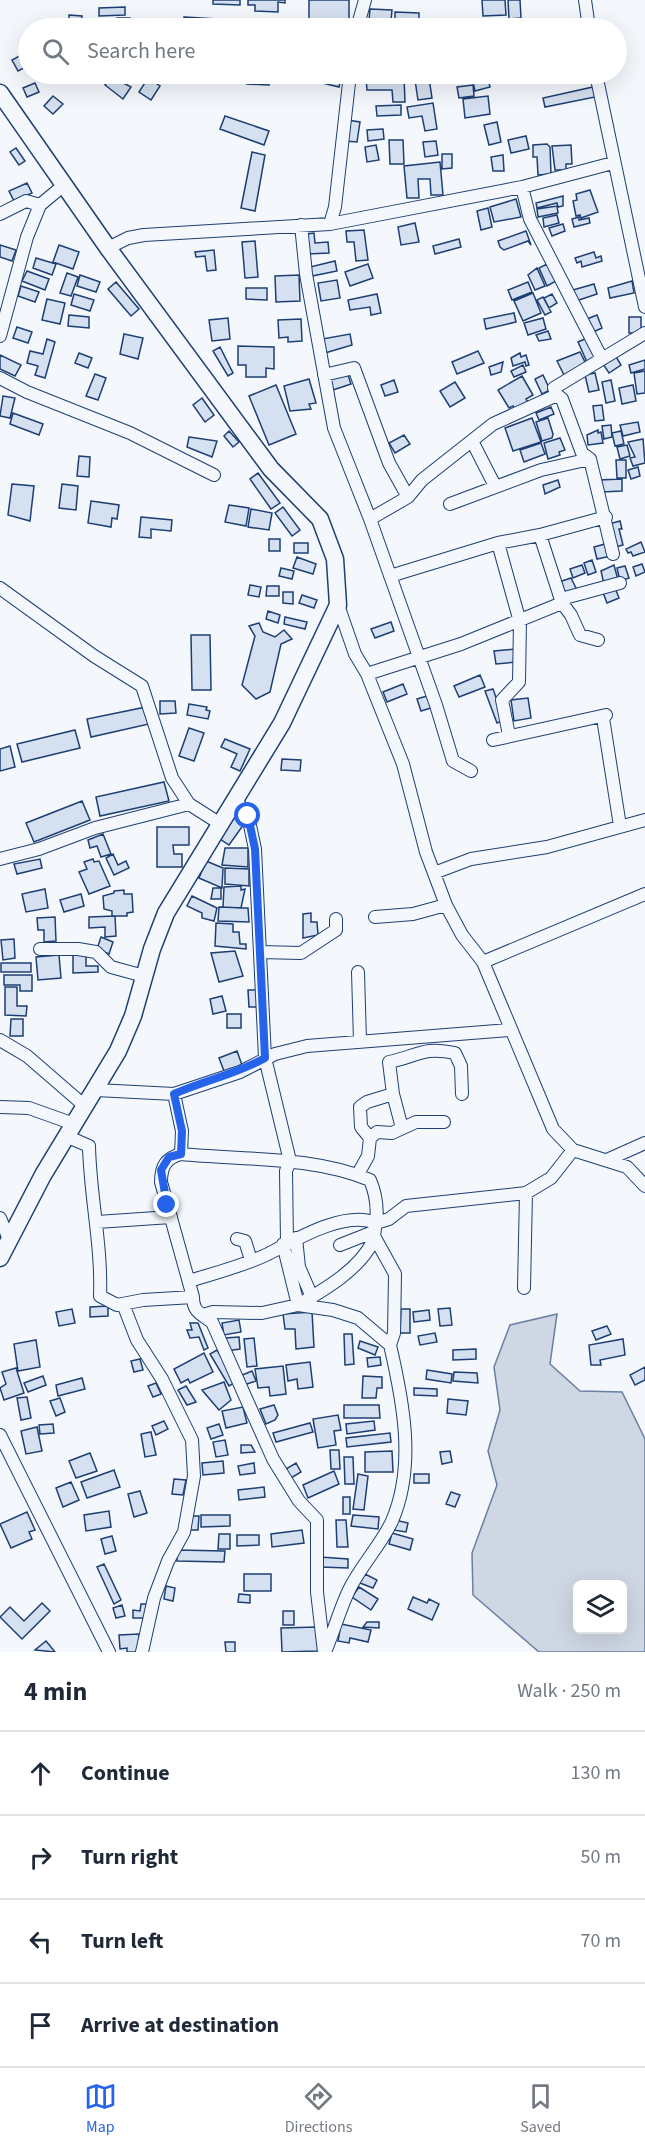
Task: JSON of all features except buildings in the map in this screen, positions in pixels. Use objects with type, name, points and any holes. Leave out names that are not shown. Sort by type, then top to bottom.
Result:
[{"type":"main road","points":[[0,93],[108,248],[271,469],[320,519],[335,560],[338,605],[282,723],[236,800],[219,823],[166,914],[129,1025],[96,1090],[70,1130],[0,1258]]},
{"type":"street","points":[[360,18],[365,0]]},
{"type":"street","points":[[585,0],[588,18]]},
{"type":"street","points":[[330,224],[335,207],[349,84]]},
{"type":"street","points":[[598,84],[645,307]]},
{"type":"street","points":[[108,248],[128,238],[144,236],[330,224],[522,187],[614,162]]},
{"type":"street","points":[[0,336],[27,237],[40,205],[64,185]]},
{"type":"street","points":[[522,187],[530,219],[602,359]]},
{"type":"street","points":[[0,214],[26,201],[40,205]]},
{"type":"street","points":[[301,225],[306,274],[334,428],[370,519],[436,705],[453,761],[471,771]]},
{"type":"street","points":[[613,554],[606,517],[599,503],[590,459],[582,453],[562,399],[554,388],[645,333]]},
{"type":"street","points":[[324,375],[354,368],[389,463],[408,497]]},
{"type":"street","points":[[0,378],[37,396],[130,433],[214,475]]},
{"type":"street","points":[[370,519],[408,497],[422,480],[493,424],[557,395]]},
{"type":"street","points":[[472,441],[495,486]]},
{"type":"street","points":[[450,504],[541,470],[590,459]]},
{"type":"street","points":[[390,576],[498,543],[540,535],[606,517]]},
{"type":"street","points":[[540,535],[561,601],[571,615],[580,635],[598,640]]},
{"type":"street","points":[[498,543],[520,622],[519,682],[502,700],[509,735]]},
{"type":"street","points":[[367,674],[520,622],[561,601],[620,583]]},
{"type":"street","points":[[0,588],[94,656],[142,686],[172,778],[189,804],[219,823]]},
{"type":"street","points":[[338,605],[355,654],[367,674],[403,764],[434,873],[446,905],[462,935],[483,962],[509,1030],[553,1129],[573,1150],[627,1167],[645,1186]]},
{"type":"street","points":[[493,740],[604,716],[620,825]]},
{"type":"street","points":[[236,800],[248,816],[255,849],[265,1058],[290,1161],[286,1171],[289,1242],[298,1305]]},
{"type":"street","points":[[0,859],[39,849],[96,828],[189,804]]},
{"type":"street","points":[[434,873],[471,859],[493,858],[547,847],[620,825],[645,820]]},
{"type":"street","points":[[483,962],[645,894]]},
{"type":"street","points":[[375,917],[413,914],[446,905]]},
{"type":"street","points":[[260,952],[302,952],[336,930],[336,919]]},
{"type":"street","points":[[40,949],[78,949],[96,952],[111,967],[144,976]]},
{"type":"street","points":[[358,972],[360,1041]]},
{"type":"street","points":[[96,1090],[174,1094],[194,1085],[240,1072],[265,1058],[307,1046],[509,1030]]},
{"type":"street","points":[[0,1040],[35,1062],[86,1107]]},
{"type":"street","points":[[402,1128],[393,1094],[389,1062],[408,1058],[421,1050],[455,1053],[461,1066],[462,1094]]},
{"type":"street","points":[[174,1094],[182,1131],[181,1154]]},
{"type":"street","points":[[358,1174],[368,1156],[370,1138],[361,1127],[360,1107],[367,1102],[393,1094]]},
{"type":"street","points":[[0,1107],[29,1108],[70,1130],[89,1146],[90,1191],[97,1222],[101,1262],[100,1296],[117,1305],[143,1300],[193,1297]]},
{"type":"street","points":[[370,1138],[378,1132],[392,1133],[416,1122],[444,1122]]},
{"type":"street","points":[[607,1160],[645,1143]]},
{"type":"street","points":[[340,1245],[375,1231],[406,1206],[525,1193],[551,1178],[573,1150]]},
{"type":"street","points":[[203,1315],[213,1312],[262,1313],[298,1305],[345,1272],[366,1252],[375,1231],[375,1192],[370,1180],[358,1174],[290,1161],[181,1154],[169,1157],[161,1170],[161,1182],[189,1281],[193,1306],[203,1315],[212,1322],[273,1458],[299,1501],[317,1520],[317,1592],[325,1652]]},
{"type":"street","points":[[524,1288],[525,1193]]},
{"type":"street","points":[[97,1222],[171,1216]]},
{"type":"street","points":[[0,1218],[9,1239]]},
{"type":"street","points":[[189,1281],[251,1260],[289,1242],[357,1220],[375,1231],[395,1274],[394,1333],[390,1345],[404,1421],[406,1457],[402,1485],[392,1521],[350,1587],[325,1652]]},
{"type":"street","points":[[237,1239],[244,1241],[251,1260]]},
{"type":"street","points":[[289,1242],[312,1297]]},
{"type":"street","points":[[123,1304],[137,1340],[162,1379],[192,1440],[194,1476],[184,1533],[168,1562],[154,1598],[142,1652]]},
{"type":"street","points":[[298,1305],[333,1310],[358,1318],[390,1345]]},
{"type":"street","points":[[0,1436],[109,1652]]},
{"type":"shaded area","points":[[557,1314],[550,1364],[580,1391],[622,1392],[645,1439],[645,1652],[539,1652],[473,1595],[472,1553],[497,1485],[488,1451],[500,1410],[494,1367],[510,1325]]},
{"type":"route","points":[[167,1205],[161,1182],[161,1170],[169,1157],[181,1154],[182,1131],[174,1094],[194,1085],[240,1072],[265,1058],[258,891],[255,849],[248,816]]}]
